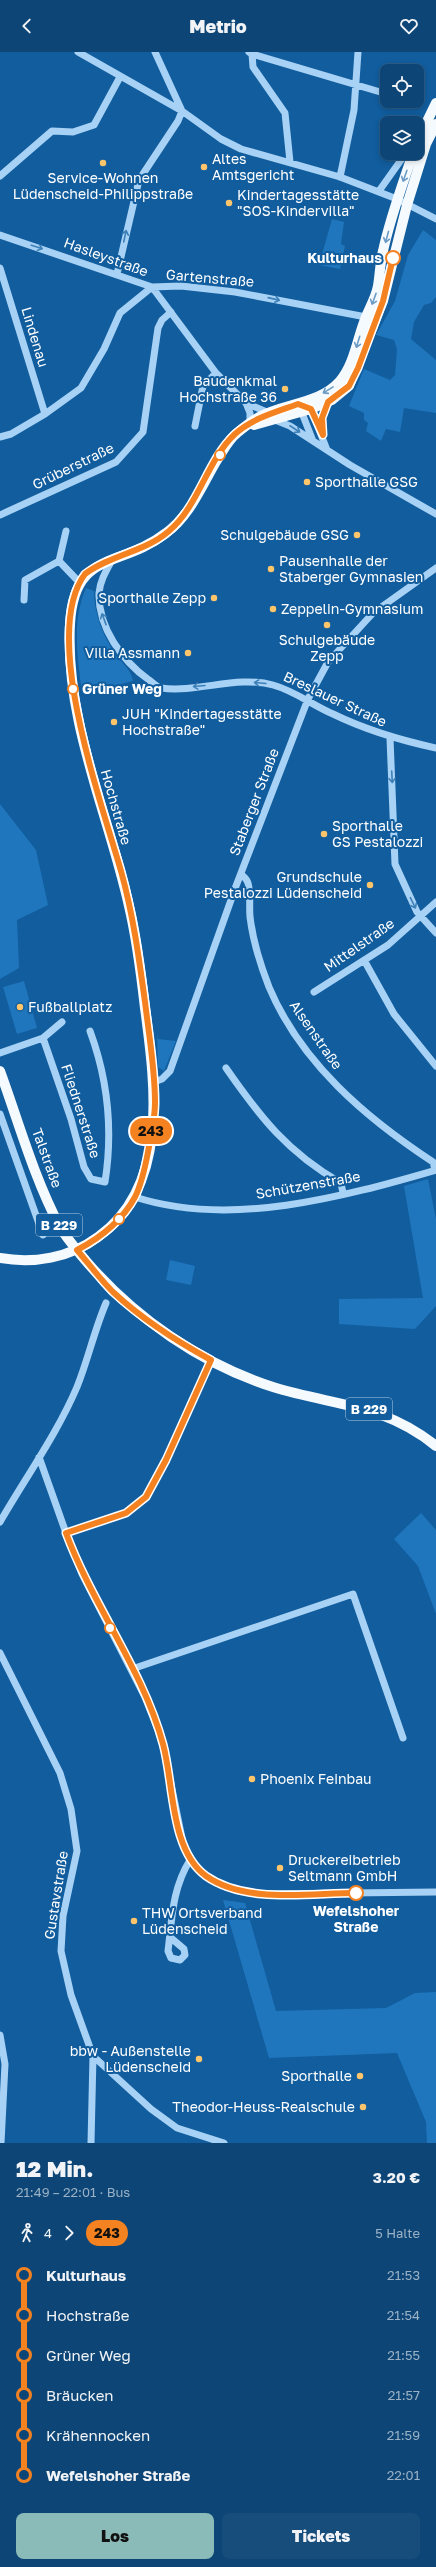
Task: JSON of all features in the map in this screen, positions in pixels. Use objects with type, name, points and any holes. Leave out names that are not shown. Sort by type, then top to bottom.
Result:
[{"type":"main road","points":[[424,127],[436,103]]},
{"type":"main road","points":[[303,408],[328,402],[349,386],[358,368],[383,301],[407,205],[426,144],[436,124]]},
{"type":"main road","points":[[303,408],[314,398],[338,383],[350,366],[366,317],[378,288],[382,254],[396,199],[410,160]]},
{"type":"main road","name":"Hochstraße","points":[[0,1258],[27,1261],[77,1250],[106,1232],[125,1212],[135,1197],[144,1173],[155,1105],[154,1082],[135,931],[121,871],[81,733],[75,702],[71,667],[70,625],[73,599],[79,582],[90,570],[151,543],[179,522],[229,441],[240,430],[250,425],[303,408]]},
{"type":"main road","name":"Talstraße","points":[[0,1071],[47,1197],[60,1226],[77,1250]]},
{"type":"main road","name":"B 229","points":[[77,1250],[106,1284],[126,1302],[176,1340],[211,1360],[273,1387],[382,1414],[417,1431],[436,1446]]},
{"type":"street","points":[[78,52],[182,111],[221,139],[242,149],[340,177],[379,191],[436,219]]},
{"type":"street","points":[[117,274],[139,180],[178,121],[182,111],[155,52]]},
{"type":"street","points":[[340,177],[354,110],[358,52]]},
{"type":"street","points":[[290,162],[285,113],[253,66],[250,53],[380,92]]},
{"type":"street","points":[[0,176],[52,131],[73,132],[94,124],[120,77]]},
{"type":"street","points":[[379,191],[401,160]]},
{"type":"street","name":"Hasleystraße","points":[[0,235],[152,287],[216,373],[246,403],[273,417]]},
{"type":"street","name":"Lindenau","points":[[0,268],[45,414]]},
{"type":"street","name":"Gartenstraße","points":[[0,438],[11,434],[45,414],[81,388],[107,343],[120,313],[152,287],[181,286],[235,292],[366,317]]},
{"type":"street","name":"Grüberstraße","points":[[0,515],[116,462],[138,440],[143,432],[158,328],[162,320],[171,312]]},
{"type":"street","points":[[195,426],[203,386],[216,373]]},
{"type":"street","points":[[327,450],[323,435],[322,418],[328,402]]},
{"type":"street","points":[[246,403],[250,413],[250,425]]},
{"type":"street","points":[[303,408],[323,435]]},
{"type":"street","points":[[303,408],[313,441]]},
{"type":"street","points":[[273,417],[290,426],[398,494],[436,514]]},
{"type":"street","points":[[24,600],[25,580],[59,561],[66,531]]},
{"type":"street","name":"Breslauer Straße","points":[[112,560],[100,588],[100,604],[105,624],[122,654],[133,668],[157,686],[264,683],[308,699],[334,715],[390,738],[436,748]]},
{"type":"street","points":[[59,561],[79,582]]},
{"type":"street","name":"Staberger Straße","points":[[154,1082],[162,1079],[170,1071],[241,874],[308,699],[328,662],[349,637],[373,613],[435,571]]},
{"type":"street","points":[[390,738],[396,864],[420,916],[436,933]]},
{"type":"street","name":"Alsenstraße","points":[[241,874],[248,883],[251,922],[256,951],[269,987],[290,1025],[315,1061],[342,1091],[372,1119],[433,1162],[436,1170]]},
{"type":"street","name":"Mittelstraße","points":[[314,992],[388,944],[436,902]]},
{"type":"street","points":[[364,960],[394,1014],[436,1066]]},
{"type":"street","points":[[0,1053],[43,1038],[62,1022]]},
{"type":"street","name":"Fliednerstraße","points":[[43,1038],[71,1119],[84,1167],[91,1179],[104,1182],[109,1141],[107,1099],[96,1048],[90,1031]]},
{"type":"street","points":[[226,1068],[259,1115],[280,1139],[313,1167],[341,1183],[343,1193]]},
{"type":"street","name":"Talstraße","points":[[0,1114],[42,1235]]},
{"type":"street","name":"Schützenstraße","points":[[135,1197],[170,1206],[240,1209],[285,1205],[343,1193],[436,1170]]},
{"type":"street","points":[[0,1522],[39,1457],[77,1386],[94,1331],[106,1303]]},
{"type":"street","points":[[66,1533],[126,1513],[146,1497],[166,1460],[211,1360]]},
{"type":"street","points":[[39,1457],[82,1574],[145,1697],[163,1746],[176,1818],[184,1848],[190,1860],[205,1875],[215,1882],[232,1890],[244,1892],[436,1892]]},
{"type":"street","points":[[132,1669],[353,1594],[403,1738]]},
{"type":"street","name":"Gustavstraße","points":[[0,1653],[60,1772],[72,1809],[77,1851],[63,1916],[61,1951],[71,1995],[94,2056],[91,2143]]},
{"type":"street","points":[[172,1938],[173,1904],[180,1877],[190,1860]]},
{"type":"street","points":[[0,2035],[5,2070],[1,2143]]},
{"type":"street","name":"Gustavstraße","points":[[94,2056],[151,2109],[177,2128],[224,2143]]},
{"type":"shaded area","points":[[332,219],[344,222],[341,244],[345,246],[340,269],[319,265]]},
{"type":"shaded area","points":[[423,230],[436,240],[436,297],[431,303],[424,305],[414,322],[411,339],[436,360],[436,413],[404,408],[400,432],[386,429],[381,441],[366,431],[368,423],[364,420],[364,413],[349,406],[364,369],[390,380],[395,375],[397,349],[394,340],[376,335],[395,301],[408,255]]},
{"type":"shaded area","points":[[86,588],[94,591],[94,600],[103,632],[116,655],[129,670],[133,681],[82,694],[77,627],[81,601]]},
{"type":"shaded area","points":[[0,804],[36,850],[48,905],[17,920],[19,968],[0,979]]},
{"type":"shaded area","name":"Fußballplatz","points":[[24,981],[37,1028],[17,1034],[3,987]]},
{"type":"shaded area","points":[[157,1034],[158,1039],[176,1041],[164,1071],[158,1067]]},
{"type":"shaded area","points":[[428,1179],[436,1219],[436,1306],[415,1329],[339,1324],[339,1299],[423,1298],[404,1186]]},
{"type":"shaded area","points":[[170,1260],[195,1266],[191,1285],[166,1280]]},
{"type":"shaded area","points":[[421,1513],[436,1530],[436,1614],[418,1566],[394,1539]]},
{"type":"shaded area","points":[[223,1900],[245,1903],[276,2011],[386,2008],[415,1993],[436,1992],[436,2143],[427,2143],[426,2122],[397,2053],[269,2058]]},
{"type":"bus line","name":"243","points":[[356,1893],[260,1894],[232,1890],[215,1882],[205,1875],[190,1860],[184,1848],[176,1818],[162,1740],[132,1669],[82,1574],[66,1533],[126,1513],[146,1497],[166,1460],[186,1412],[193,1402],[211,1360],[176,1340],[113,1292],[77,1250],[88,1245],[106,1232],[125,1212],[135,1197],[144,1173],[155,1105],[154,1082],[138,946],[121,871],[98,797],[77,715],[72,675],[70,625],[73,599],[79,582],[85,574],[90,570],[151,543],[168,532],[179,522],[224,448],[240,430],[250,425],[258,417],[298,404],[311,409],[323,435],[322,418],[328,402],[349,386],[358,368],[383,301],[393,258]]},
{"type":"place","name":"Service-Wohnen Lüdenscheid-Philippstraße","points":[[103,163]]},
{"type":"place","name":"Altes Amtsgericht","points":[[204,167]]},
{"type":"place","name":"Kindertagesstätte \"SOS-Kindervilla\"","points":[[229,203]]},
{"type":"place","name":"Kulturhaus","points":[[393,258]]},
{"type":"place","name":"Baudenkmal Hochstraße 36","points":[[285,389]]},
{"type":"place","name":"Sporthalle GSG","points":[[307,482]]},
{"type":"place","name":"Schulgebäude GSG","points":[[357,535]]},
{"type":"place","name":"Pausenhalle der Staberger Gymnasien","points":[[271,569]]},
{"type":"place","name":"Sporthalle Zepp","points":[[214,598]]},
{"type":"place","name":"Zeppelin-Gymnasium","points":[[273,609]]},
{"type":"place","name":"Schulgebäude Zepp","points":[[327,625]]},
{"type":"place","name":"Villa Assmann","points":[[188,653]]},
{"type":"place","name":"Grüner Weg","points":[[73,689]]},
{"type":"place","name":"JUH \"Kindertagesstätte Hochstraße\"","points":[[114,722]]},
{"type":"place","name":"Sporthalle GS Pestalozzi","points":[[324,834]]},
{"type":"place","name":"Grundschule Pestalozzi Lüdenscheid","points":[[370,885]]},
{"type":"place","name":"Fußballplatz","points":[[20,1007]]},
{"type":"place","name":"Phoenix Feinbau","points":[[252,1779]]},
{"type":"place","name":"Druckereibetrieb Seltmann GmbH","points":[[280,1868]]},
{"type":"place","name":"Wefelshoher Straße","points":[[356,1893]]},
{"type":"place","name":"THW Ortsverband Lüdenscheid","points":[[134,1921]]},
{"type":"place","name":"bbw - Außenstelle Lüdenscheid","points":[[199,2059]]},
{"type":"place","name":"Sporthalle","points":[[360,2076]]},
{"type":"place","name":"Theodor-Heuss-Realschule","points":[[363,2107]]}]
